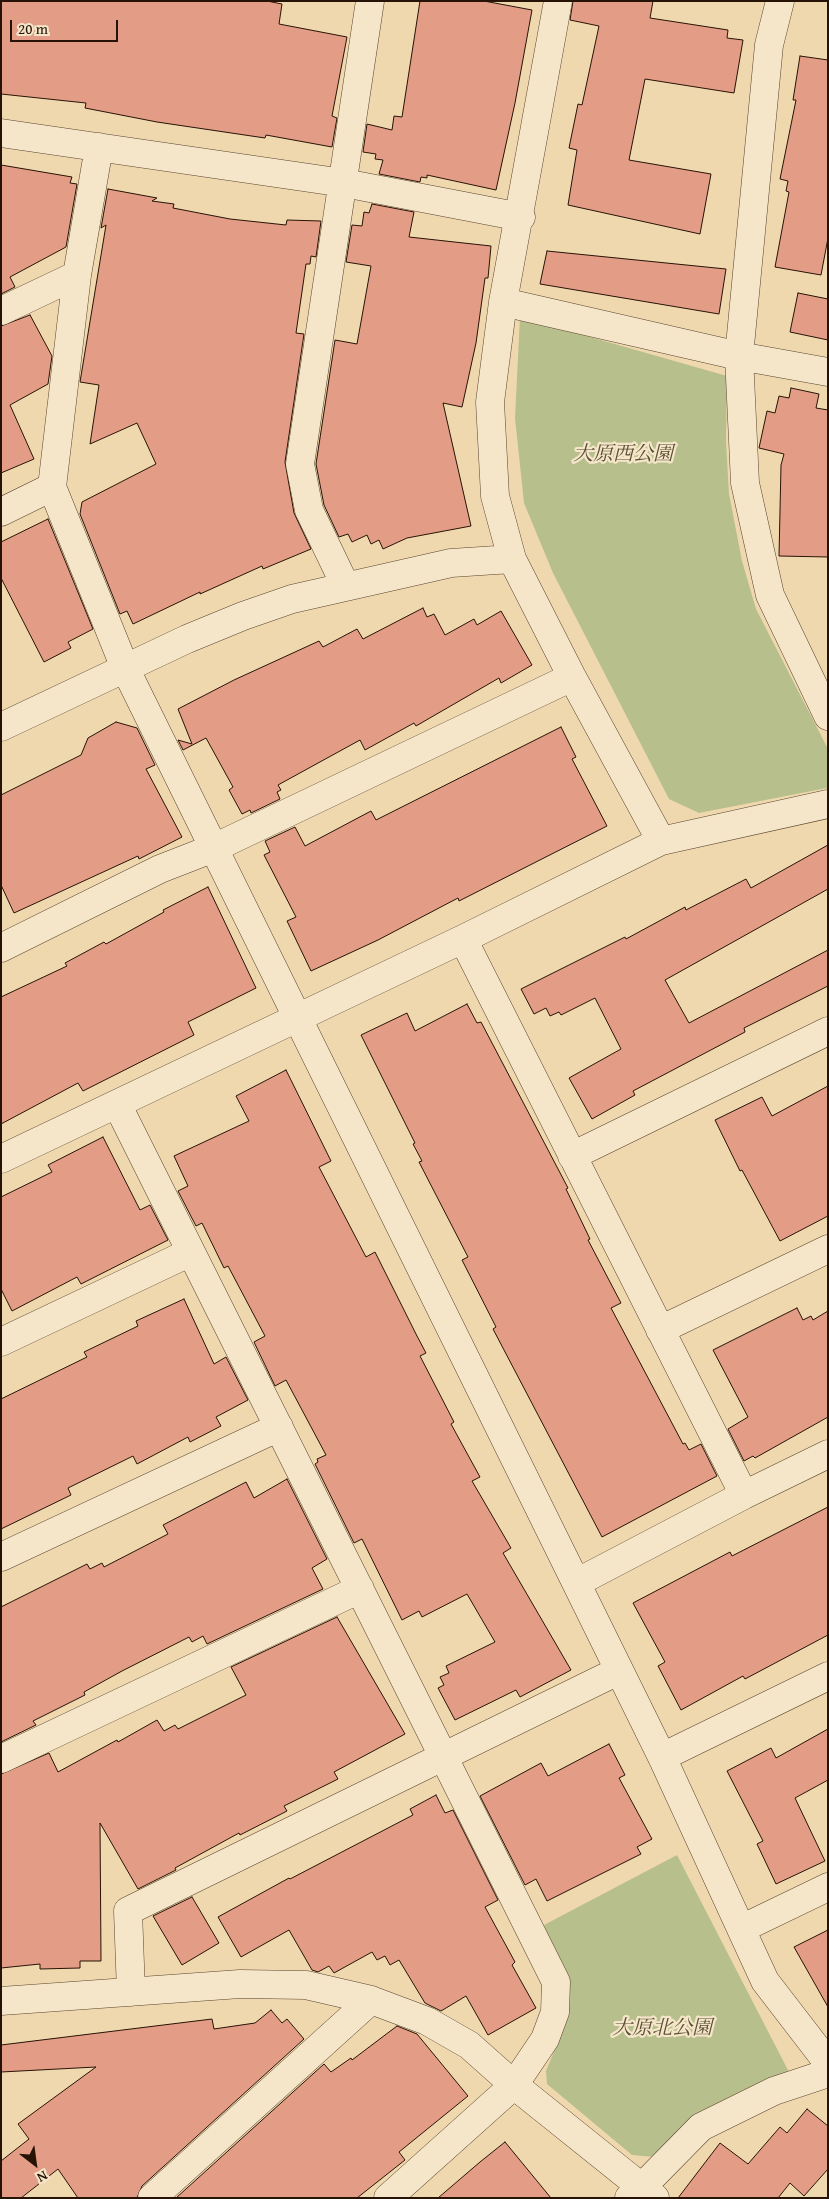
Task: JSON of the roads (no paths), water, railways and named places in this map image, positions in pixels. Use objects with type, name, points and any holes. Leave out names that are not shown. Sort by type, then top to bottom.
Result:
[{"type":"street","points":[[346,587],[309,510],[300,464],[370,1]]},
{"type":"street","points":[[558,1],[521,217],[503,302],[490,402],[494,496],[512,559],[572,677],[661,841]]},
{"type":"street","points":[[780,1],[769,45],[739,356],[745,483],[770,596],[828,716]]},
{"type":"street","points":[[1,133],[344,183],[521,217]]},
{"type":"street","points":[[99,147],[77,275],[52,486],[125,668],[296,1019],[662,1757],[765,1981],[828,2063]]},
{"type":"street","points":[[1,311],[77,275]]},
{"type":"street","points":[[503,302],[739,356],[828,372]]},
{"type":"street","points":[[1,512],[52,486]]},
{"type":"street","points":[[1,727],[125,668],[243,616],[292,599],[451,563],[512,559]]},
{"type":"street","points":[[1,948],[160,869],[214,848],[572,677]]},
{"type":"street","points":[[1,1158],[463,939],[661,841],[828,804]]},
{"type":"street","points":[[463,939],[744,1495]]},
{"type":"street","points":[[572,1156],[828,1031]]},
{"type":"street","points":[[117,1104],[556,1982],[555,2012],[545,2039],[514,2085],[388,2198]]},
{"type":"street","points":[[660,1330],[828,1249]]},
{"type":"street","points":[[1,1342],[191,1252]]},
{"type":"street","points":[[1,1557],[278,1427]]},
{"type":"street","points":[[576,1583],[744,1495],[828,1454]]},
{"type":"street","points":[[1,1759],[360,1589]]},
{"type":"street","points":[[131,1992],[128,1910],[444,1757],[618,1670]]},
{"type":"street","points":[[662,1757],[828,1676]]},
{"type":"street","points":[[741,1929],[828,1887]]},
{"type":"street","points":[[1,2001],[240,1984],[306,1985],[371,2000],[427,2021],[469,2045],[642,2194],[701,2127],[774,2091],[828,2073]]},
{"type":"street","points":[[152,2198],[371,2000]]},
{"type":"park label","name":"大原西公園","points":[[623,455]]},
{"type":"park label","name":"大原北公園","points":[[662,2029]]}]
